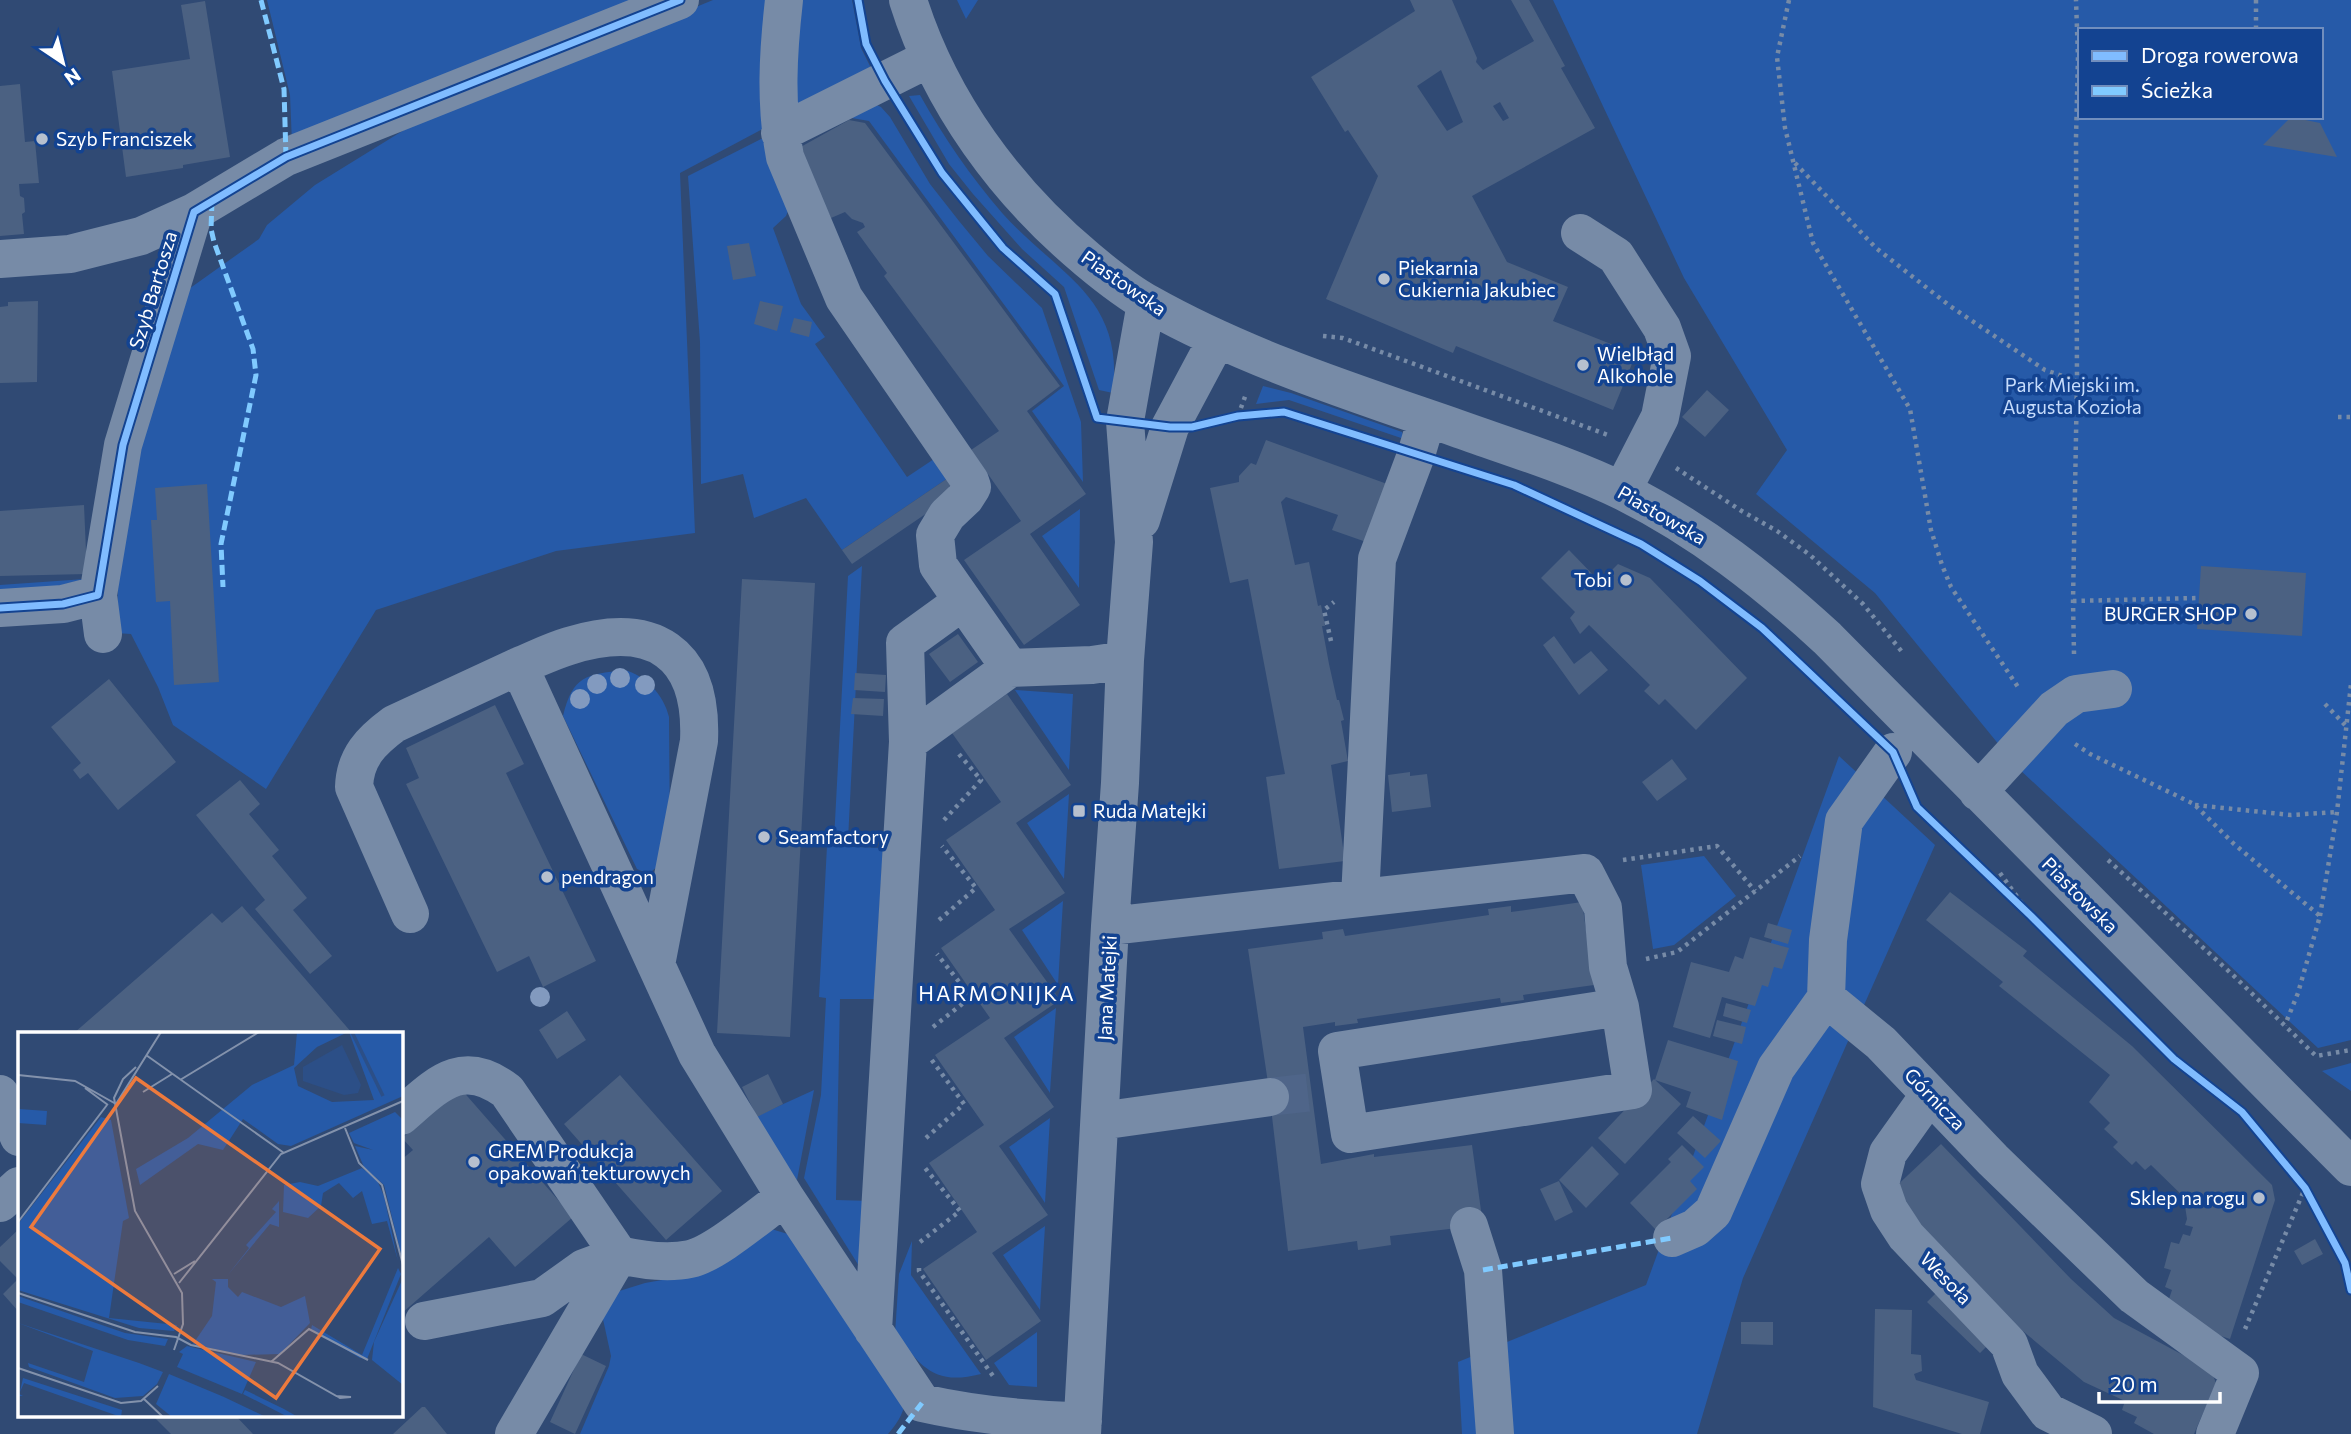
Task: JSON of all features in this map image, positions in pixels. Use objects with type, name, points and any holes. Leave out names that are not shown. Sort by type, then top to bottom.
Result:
[{"type":"street","name":"Szyb Bartosza","points":[[0,259],[70,254],[141,236],[194,212],[286,157],[680,0]]},
{"type":"street","points":[[784,0],[777,65],[780,132],[785,156],[844,298],[970,481],[972,487],[965,498],[947,514],[935,535],[938,565],[1010,668]]},
{"type":"street","name":"Piastowska","points":[[908,0],[930,58],[990,160],[1019,195],[1076,250],[1146,303],[1217,339],[1622,491],[1698,534],[1747,569],[1827,638],[2351,1167]]},
{"type":"street","points":[[780,132],[930,58]]},
{"type":"street","name":"Szyb Bartosza","points":[[103,634],[98,596],[123,445],[194,212]]},
{"type":"street","points":[[1580,233],[1616,256],[1662,328],[1672,356],[1660,417],[1622,491]]},
{"type":"street","name":"Jana Matejki","points":[[1083,1427],[1125,660],[1134,542],[1125,421],[1146,303]]},
{"type":"street","name":"Jana Matejki","points":[[1134,542],[1170,427],[1217,339]]},
{"type":"street","points":[[1360,898],[1377,559],[1427,418]]},
{"type":"street","points":[[0,608],[63,604],[98,596]]},
{"type":"street","points":[[873,1330],[908,742],[905,643],[963,601]]},
{"type":"street","points":[[410,914],[354,787],[359,759],[378,736],[394,724],[519,666],[569,645],[607,637],[636,637],[657,643],[674,655],[686,669],[699,708],[699,741],[656,965]]},
{"type":"street","points":[[908,742],[1010,668],[1092,665],[1125,660]]},
{"type":"street","points":[[519,666],[698,1054],[785,1197],[922,1403],[968,1412],[1083,1427]]},
{"type":"street","points":[[1978,792],[2054,709],[2076,694],[2113,689]]},
{"type":"street","points":[[1672,1238],[1695,1228],[1713,1212],[1776,1068],[1826,998],[1828,940],[1844,821],[1893,752]]},
{"type":"street","points":[[1110,926],[1585,873],[1603,908],[1608,967],[1620,1007],[1633,1090],[1350,1134],[1327,1089],[1336,1051],[1620,1007]]},
{"type":"street","name":"Górnicza","points":[[1826,998],[1881,1043],[1993,1160],[2134,1296],[2240,1373]]},
{"type":"street","points":[[402,1115],[441,1081],[459,1075],[494,1081],[507,1091],[620,1255]]},
{"type":"street","points":[[0,1094],[18,1135]]},
{"type":"street","name":"Wesoła","points":[[1930,1094],[1888,1153],[1880,1184],[1889,1210],[1906,1236],[2008,1344],[2020,1374],[2048,1412],[2093,1434]]},
{"type":"street","points":[[1100,1121],[1270,1097]]},
{"type":"street","points":[[0,1203],[18,1187]]},
{"type":"street","points":[[424,1321],[542,1298],[584,1268],[620,1255],[641,1260],[691,1259],[713,1248],[785,1197]]},
{"type":"street","points":[[1469,1226],[1483,1270],[1495,1434]]},
{"type":"street","points":[[513,1434],[620,1255]]},
{"type":"street","points":[[2215,1434],[2240,1373]]},
{"type":"path","points":[[1789,0],[1777,57],[1785,128],[1812,243],[1910,409],[1931,530],[1951,587],[1985,641],[2042,722],[2090,754],[2194,804],[2291,815],[2337,812]]},
{"type":"path","points":[[2076,0],[2077,381],[2073,601],[2076,694]]},
{"type":"path","points":[[2256,0],[2256,28]]},
{"type":"path","points":[[1794,161],[1876,247],[1950,306],[2045,370],[2077,381],[2121,385]]},
{"type":"path","points":[[2338,416],[2351,417]]},
{"type":"path","points":[[1810,555],[1863,604],[1904,655]]},
{"type":"path","points":[[1332,647],[1324,610],[1338,598]]},
{"type":"path","points":[[2073,601],[2199,598]]},
{"type":"path","points":[[2285,1025],[2298,993],[2320,916],[2337,812],[2351,684]]},
{"type":"path","points":[[2325,704],[2346,726]]},
{"type":"path","points":[[944,820],[981,780],[948,742],[950,711]]},
{"type":"path","points":[[2194,804],[2234,844],[2320,916]]},
{"type":"path","points":[[942,858],[945,807]]},
{"type":"path","points":[[1608,967],[1677,952],[1844,821]]},
{"type":"path","points":[[939,920],[976,888],[943,846]]},
{"type":"path","points":[[1585,873],[1592,865],[1717,846],[1755,891]]},
{"type":"path","points":[[2104,856],[2316,1056],[2351,1050]]},
{"type":"path","points":[[1993,880],[2031,916]]},
{"type":"path","points":[[938,932],[939,908]]},
{"type":"path","points":[[936,967],[937,943]]},
{"type":"path","points":[[933,1027],[971,997],[937,954]]},
{"type":"path","points":[[932,1038],[933,1015]]},
{"type":"path","points":[[930,1073],[931,1049]]},
{"type":"path","points":[[926,1138],[964,1104],[930,1059]]},
{"type":"path","points":[[926,1148],[927,1125]]},
{"type":"path","points":[[924,1180],[925,1158]]},
{"type":"path","points":[[920,1242],[960,1211],[925,1168]]},
{"type":"path","points":[[2240,1373],[2238,1346],[2305,1188]]},
{"type":"path","points":[[920,1252],[921,1230]]},
{"type":"path","points":[[920,1261],[919,1271],[996,1380]]},
{"type":"green space","points":[[267,0],[652,0],[292,143],[290,95]]},
{"type":"green space","points":[[713,0],[777,0],[772,124],[680,173],[695,533],[556,551],[376,610],[266,789],[173,725],[158,687],[131,634],[116,633],[121,524],[172,301],[259,239],[267,225],[315,185],[417,122]]},
{"type":"green space","points":[[791,0],[852,0],[861,48],[873,72],[791,114]]},
{"type":"green space","points":[[957,0],[978,0],[966,19]]},
{"type":"green space","name":"Park Miejski im. Augusta Kozioła","points":[[1553,0],[2351,0],[2351,1040],[2318,1048],[2018,768],[1875,593],[1756,494],[1787,450],[1684,278]]},
{"type":"green space","points":[[920,95],[958,157],[991,200],[1024,236],[1083,290],[1098,310],[1108,333],[1114,360],[1113,393],[1099,390],[1064,287],[1022,249],[949,164],[909,96]]},
{"type":"green space","points":[[871,102],[881,107],[890,117],[930,184],[988,256],[1042,308],[1081,422],[1083,482],[1032,411],[1064,386],[869,121],[846,117]]},
{"type":"green space","points":[[773,133],[790,206],[786,216],[773,228],[801,304],[825,337],[815,344],[907,477],[934,459],[948,478],[842,550],[806,498],[754,518],[743,474],[701,484],[700,342],[688,176]]},
{"type":"green space","points":[[1263,386],[1291,393],[1402,432],[1404,439],[1289,400],[1256,404]]},
{"type":"green space","points":[[1080,509],[1079,588],[1042,536]]},
{"type":"green space","points":[[862,566],[848,840],[834,840],[848,576]]},
{"type":"green space","points":[[85,579],[0,601],[0,585]]},
{"type":"green space","points":[[624,670],[639,676],[652,687],[663,701],[669,717],[670,842],[657,867],[644,872],[637,869],[563,716],[571,692],[583,680]]},
{"type":"green space","points":[[1015,690],[1073,694],[1069,770]]},
{"type":"green space","points":[[1839,756],[1935,845],[1743,1278],[1697,1434],[1462,1434],[1458,1362],[1646,1285]]},
{"type":"green space","points":[[1069,794],[1064,879],[1027,823]]},
{"type":"green space","points":[[827,846],[883,848],[874,999],[840,999],[836,1200],[872,1201],[869,1282],[804,1178],[821,1095],[826,998],[819,997]]},
{"type":"green space","points":[[1704,856],[1736,896],[1674,945],[1653,949],[1641,865]]},
{"type":"green space","points":[[1063,901],[1058,985],[1022,930]]},
{"type":"green space","points":[[1056,1008],[1050,1092],[1050,1093],[1014,1037]]},
{"type":"green space","points":[[2351,1063],[2351,1091],[2322,1071]]},
{"type":"green space","points":[[814,1090],[797,1180],[753,1118]]},
{"type":"green space","points":[[1050,1118],[1045,1203],[1009,1147]]},
{"type":"green space","points":[[1045,1226],[1040,1310],[1003,1255]]},
{"type":"green space","points":[[768,1228],[791,1235],[905,1402],[899,1420],[888,1434],[580,1434],[609,1366],[611,1356],[601,1310],[613,1293],[645,1283],[679,1277]]},
{"type":"green space","points":[[912,1241],[911,1275],[981,1374],[952,1377],[930,1371],[895,1334],[899,1274]]},
{"type":"green space","points":[[1037,1332],[1037,1387],[1009,1385],[994,1363]]},
{"type":"building","points":[[1410,0],[1452,0],[1477,58],[1476,62],[1483,70],[1534,41],[1511,0],[1529,0],[1565,66],[1561,68],[1595,128],[1472,196],[1507,262],[1568,287],[1553,321],[1636,354],[1613,410],[1456,346],[1453,353],[1326,299],[1378,176],[1348,130],[1345,132],[1311,77],[1415,11]],"holes":[[[1441,70],[1463,122],[1447,131],[1417,86]],[[1500,102],[1509,118],[1503,121],[1493,106]]]},
{"type":"building","points":[[205,1],[230,157],[126,177],[112,71],[190,59],[181,5]]},
{"type":"building","points":[[20,84],[25,142],[35,141],[39,183],[19,184],[20,196],[24,198],[24,234],[0,236],[0,86]]},
{"type":"building","points":[[2289,119],[2301,119],[2320,123],[2337,157],[2263,145]]},
{"type":"building","points":[[849,120],[865,123],[1060,386],[1027,411],[1086,494],[1030,534],[1080,605],[1024,645],[964,560],[1021,521],[971,450],[999,431],[884,276],[887,273],[857,232],[865,227],[863,223],[852,219],[845,212],[831,218],[797,149]]},
{"type":"building","points":[[749,243],[756,276],[733,280],[727,246]]},
{"type":"building","points":[[38,301],[37,382],[0,383],[0,307],[8,306],[8,302]]},
{"type":"building","points":[[760,301],[783,306],[777,331],[754,324]]},
{"type":"building","points":[[794,318],[812,322],[809,337],[790,332]]},
{"type":"building","points":[[1707,390],[1729,410],[1705,437],[1682,417]]},
{"type":"building","points":[[1266,440],[1390,485],[1369,543],[1332,530],[1338,515],[1286,497],[1281,502],[1295,565],[1309,562],[1318,606],[1321,605],[1329,664],[1344,720],[1341,721],[1348,761],[1331,765],[1345,861],[1279,869],[1266,777],[1285,774],[1248,579],[1230,583],[1210,488],[1239,482],[1239,476],[1251,463],[1256,465]]},
{"type":"building","points":[[948,478],[958,492],[852,564],[842,550]]},
{"type":"building","points":[[207,484],[219,682],[174,685],[170,601],[156,602],[151,520],[157,520],[155,488]]},
{"type":"building","points":[[84,505],[87,574],[0,576],[0,511]]},
{"type":"building","points":[[1569,550],[1600,582],[1618,564],[1650,578],[1747,678],[1696,730],[1665,699],[1659,705],[1644,691],[1650,685],[1589,625],[1580,634],[1570,618],[1575,612],[1541,578]]},
{"type":"building","name":"BURGER SHOP","points":[[2201,566],[2306,573],[2302,636],[2197,629]]},
{"type":"building","points":[[742,579],[815,583],[790,1037],[717,1033]]},
{"type":"building","points":[[958,634],[978,662],[950,682],[929,654]]},
{"type":"building","points":[[1554,636],[1574,664],[1591,651],[1608,670],[1579,695],[1543,645]]},
{"type":"building","points":[[855,673],[886,675],[885,692],[854,690]]},
{"type":"building","points":[[109,679],[176,762],[118,810],[88,773],[80,779],[73,770],[81,763],[51,727]]},
{"type":"building","points":[[1007,694],[1071,785],[1016,823],[1065,893],[1009,929],[1060,1000],[1004,1038],[1054,1107],[999,1146],[1048,1215],[992,1253],[1041,1321],[986,1360],[923,1269],[977,1232],[929,1163],[984,1125],[935,1055],[990,1018],[941,948],[995,910],[946,840],[1001,802],[952,733]]},
{"type":"building","points":[[853,698],[884,699],[883,716],[851,714]]},
{"type":"building","points":[[495,705],[524,764],[506,773],[596,961],[543,987],[529,956],[497,972],[406,784],[419,778],[406,748]]},
{"type":"building","points":[[1672,759],[1687,779],[1657,801],[1642,782]]},
{"type":"building","points":[[1410,772],[1410,776],[1427,774],[1431,807],[1392,812],[1388,775]]},
{"type":"building","points":[[240,780],[260,804],[249,814],[279,850],[272,856],[307,898],[293,910],[332,956],[310,974],[255,909],[265,900],[196,815]]},
{"type":"building","points":[[1950,892],[2027,951],[2023,956],[2132,1046],[2272,1185],[2275,1200],[2230,1339],[2197,1328],[2167,1305],[2172,1290],[2165,1287],[2171,1270],[2164,1268],[2171,1242],[2179,1244],[2183,1234],[2190,1236],[2193,1227],[2185,1225],[2185,1206],[2189,1202],[2151,1165],[2145,1170],[2136,1161],[2132,1165],[2113,1147],[2118,1142],[2104,1129],[2110,1123],[2089,1102],[2110,1075],[1999,986],[2003,982],[1926,920]]},
{"type":"building","points":[[1582,902],[1594,985],[1523,995],[1524,1000],[1501,1003],[1500,998],[1357,1019],[1358,1023],[1335,1026],[1335,1022],[1303,1027],[1321,1164],[1374,1154],[1374,1157],[1472,1145],[1483,1225],[1390,1236],[1391,1245],[1358,1250],[1357,1241],[1288,1251],[1268,1083],[1248,949],[1323,939],[1322,932],[1343,929],[1345,936],[1489,915],[1488,909],[1511,906],[1511,912]]},
{"type":"building","points":[[242,906],[351,1032],[75,1032],[212,913],[222,923]]},
{"type":"building","points":[[1768,923],[1792,930],[1788,944],[1764,937]]},
{"type":"building","points":[[1750,937],[1789,948],[1782,969],[1774,967],[1768,987],[1762,985],[1755,1006],[1722,997],[1710,1038],[1673,1027],[1691,962],[1729,972],[1735,956],[1743,959]]},
{"type":"building","points":[[1726,1003],[1751,1010],[1747,1023],[1723,1016]]},
{"type":"building","points":[[567,1011],[586,1040],[557,1059],[539,1030]]},
{"type":"building","points":[[1717,1020],[1746,1027],[1742,1044],[1713,1036]]},
{"type":"building","points":[[1668,1040],[1738,1061],[1722,1120],[1686,1107],[1691,1092],[1655,1080]]},
{"type":"building","points":[[768,1074],[783,1104],[757,1117],[742,1087]]},
{"type":"building","points":[[620,1075],[722,1191],[666,1240],[564,1124]]},
{"type":"building","points":[[1654,1079],[1681,1104],[1625,1164],[1598,1138]]},
{"type":"building","points":[[461,1089],[573,1217],[515,1267],[489,1237],[402,1313],[402,1159],[413,1150],[402,1138]]},
{"type":"building","points":[[1693,1116],[1721,1141],[1705,1158],[1677,1133]]},
{"type":"building","points":[[1941,1144],[2071,1279],[2114,1318],[2211,1370],[2216,1383],[2194,1434],[2154,1434],[2134,1423],[2137,1417],[2122,1410],[2125,1401],[2084,1382],[2018,1327],[1890,1192]]},
{"type":"building","points":[[1682,1145],[1704,1167],[1690,1181],[1697,1189],[1656,1230],[1630,1203],[1671,1162],[1668,1159]]},
{"type":"building","points":[[1592,1146],[1619,1174],[1586,1208],[1559,1180]]},
{"type":"building","points":[[1559,1181],[1573,1212],[1555,1221],[1540,1189]]},
{"type":"building","points":[[18,1230],[18,1279],[0,1261],[0,1247]]},
{"type":"building","points":[[2315,1239],[2323,1254],[2302,1265],[2294,1251]]},
{"type":"building","points":[[18,1279],[18,1311],[3,1294]]},
{"type":"building","points":[[1939,1290],[1992,1341],[1980,1353],[1927,1302]]},
{"type":"building","points":[[1875,1309],[1912,1310],[1911,1354],[1921,1355],[1922,1371],[1914,1374],[1916,1380],[1989,1402],[1980,1434],[1962,1434],[1873,1407]]},
{"type":"building","points":[[1741,1322],[1773,1322],[1773,1345],[1741,1344]]},
{"type":"building","points":[[581,1354],[606,1366],[575,1434],[550,1422]]},
{"type":"building","points":[[425,1407],[447,1434],[393,1434]]},
{"type":"building","points":[[153,1416],[236,1416],[253,1434],[171,1434]]},
{"type":"tunnel","points":[[1270,1097],[1313,1092]]},
{"type":"marked path","points":[[261,0],[284,89],[286,157]]},
{"type":"marked path","points":[[212,201],[211,229],[214,242],[253,349],[256,375],[221,544],[223,587]]},
{"type":"marked path","points":[[1483,1270],[1672,1238]]},
{"type":"marked path","points":[[898,1434],[922,1403]]},
{"type":"cycle path","points":[[0,608],[63,604],[98,595],[123,445],[194,212],[286,157],[680,0]]},
{"type":"cycle path","points":[[858,0],[866,44],[885,81],[942,173],[1003,248],[1055,294],[1097,418],[1192,427],[1238,416],[1284,412],[1514,485],[1641,544],[1700,581],[1762,628],[1893,752],[1917,807],[2174,1059],[2242,1112],[2305,1188],[2345,1263],[2351,1290]]},
{"type":"place","name":"Szyb Franciszek","points":[[42,139]]},
{"type":"place","name":"Piekarnia Cukiernia Jakubiec","points":[[1384,279]]},
{"type":"place","name":"Wielbłąd Alkohole","points":[[1583,365]]},
{"type":"place","name":"Tobi","points":[[1626,580]]},
{"type":"place","name":"BURGER SHOP","points":[[2251,614]]},
{"type":"place","name":"Ruda Matejki","points":[[1079,811]]},
{"type":"place","name":"Seamfactory","points":[[764,837]]},
{"type":"place","name":"pendragon","points":[[547,877]]},
{"type":"place","name":"GREM Produkcja opakowań tekturowych","points":[[474,1162]]},
{"type":"place","name":"Sklep na rogu","points":[[2259,1198]]},
{"type":"district","name":"HARMONIJKA","points":[[997,994]]}]
